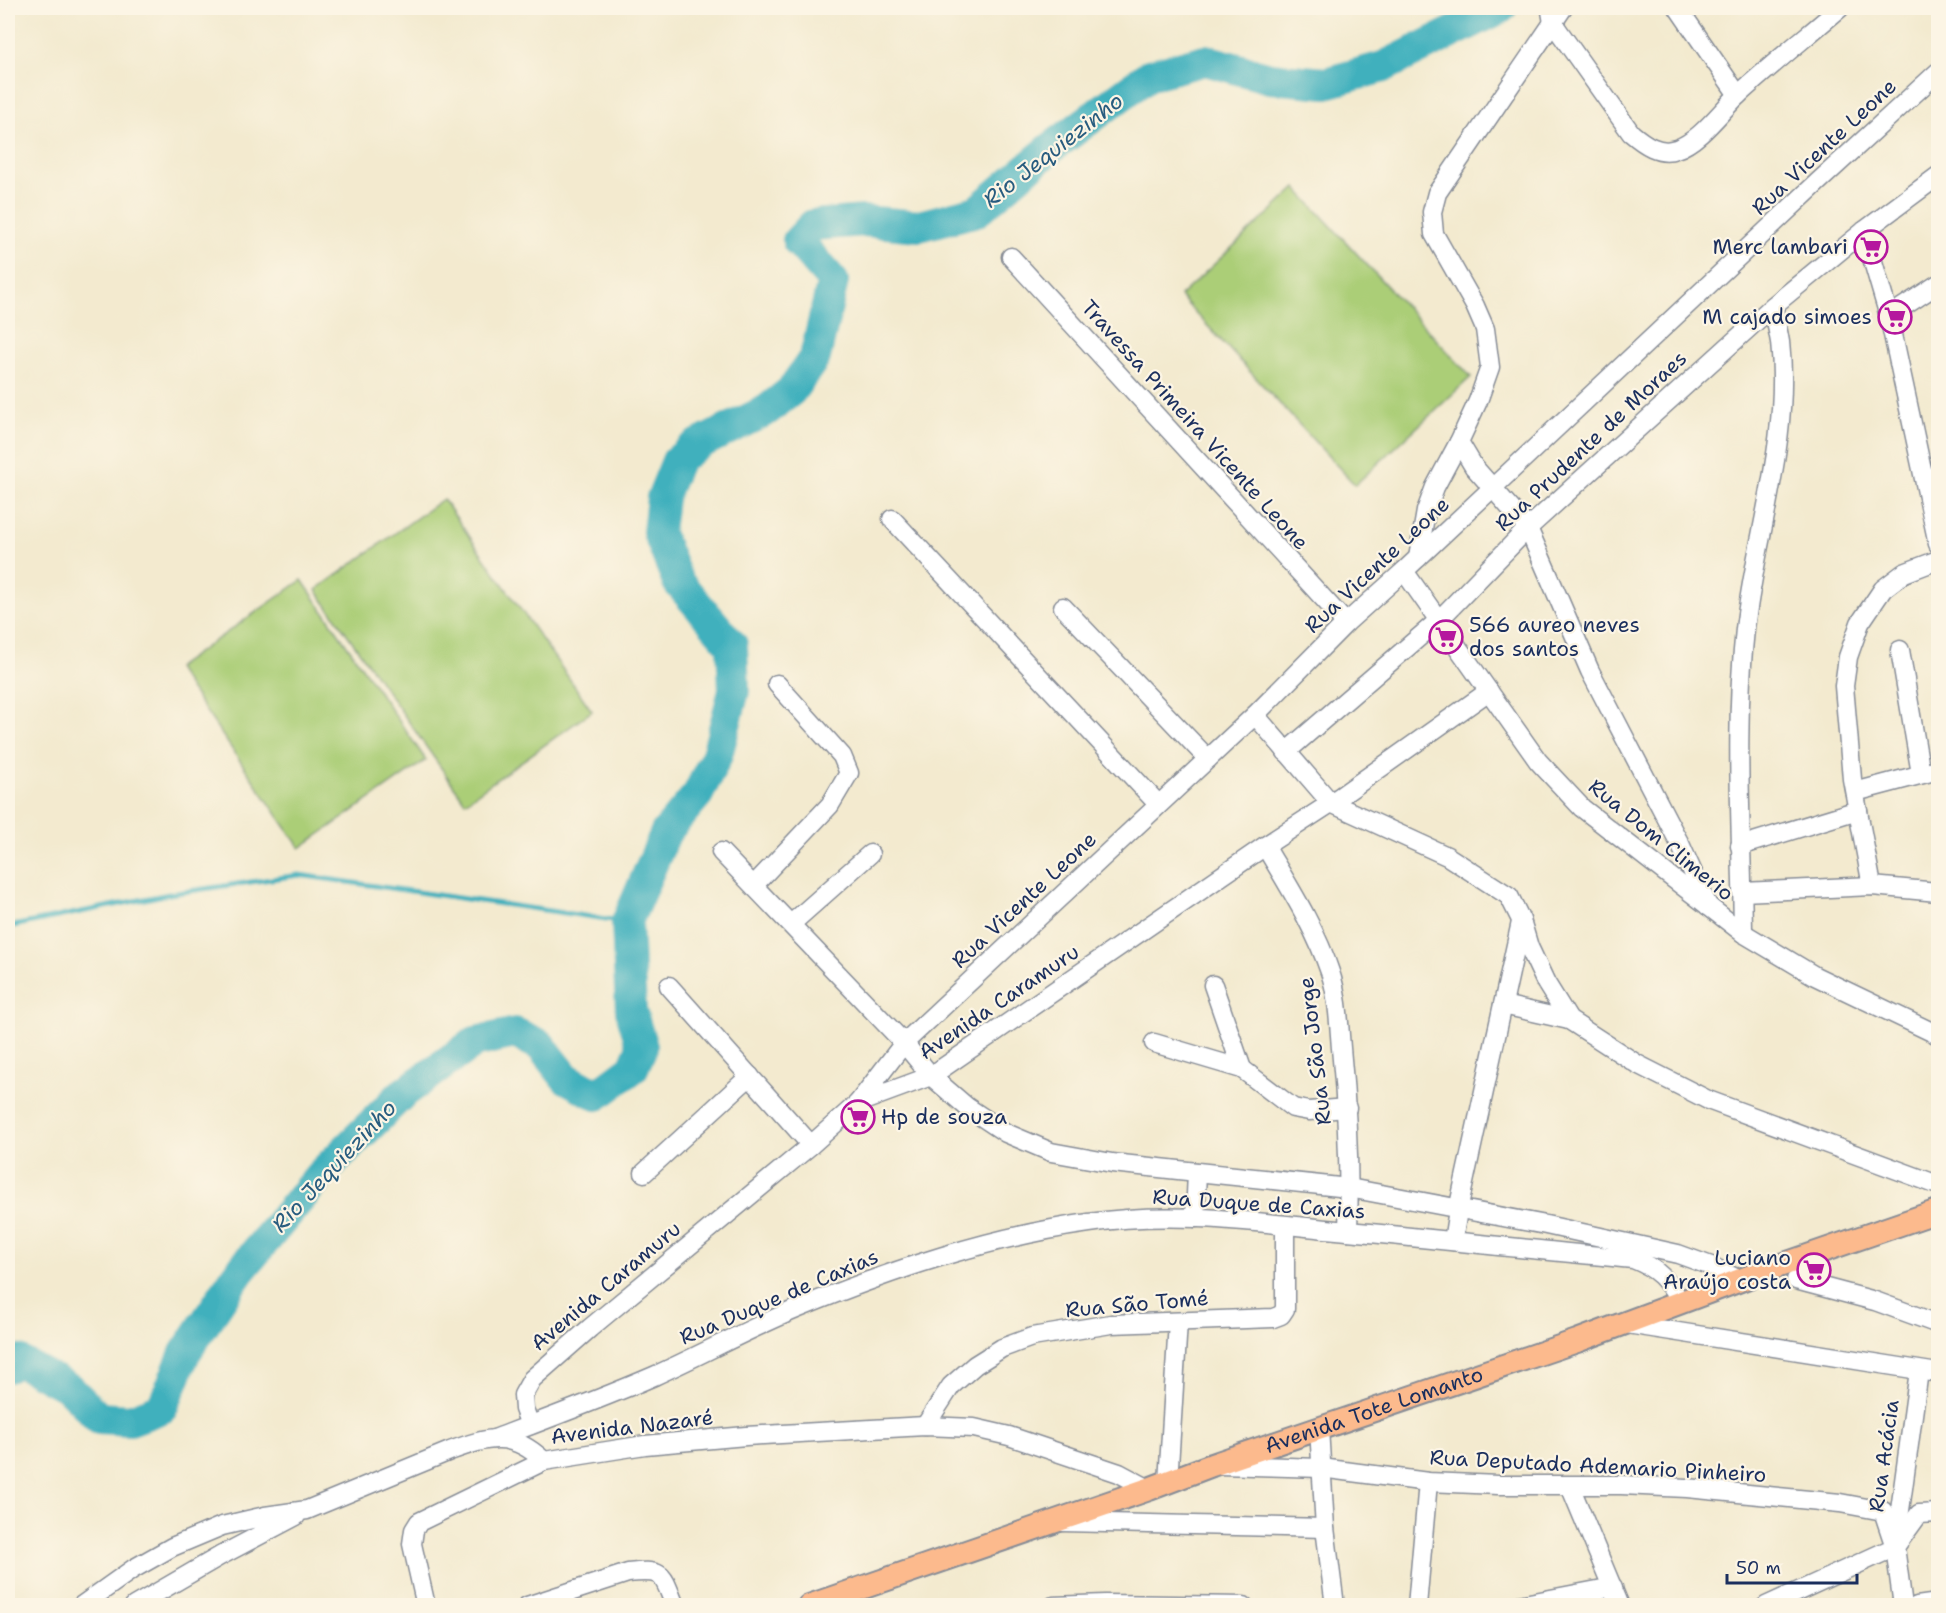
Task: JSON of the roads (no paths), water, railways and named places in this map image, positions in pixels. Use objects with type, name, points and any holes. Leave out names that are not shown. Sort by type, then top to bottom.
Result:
[{"type":"main road","name":"Avenida Tote Lomanto","points":[[809,1605],[1627,1324],[1740,1280],[1938,1211]]},
{"type":"street","points":[[1418,558],[1426,511],[1478,401],[1490,367],[1485,329],[1475,306],[1434,234],[1432,212],[1437,193],[1551,15],[1563,8]]},
{"type":"street","points":[[1678,8],[1738,95]]},
{"type":"street","points":[[1551,15],[1631,133],[1646,145],[1662,151],[1676,150],[1690,142],[1738,95],[1840,8]]},
{"type":"street","name":"Rua Vicente Leone","points":[[858,1103],[904,1043],[1255,715],[1346,623],[1938,72]]},
{"type":"street","name":"Rua Prudente de Moraes","points":[[1286,752],[1439,620],[1528,528],[1773,306],[1864,231],[1938,176]]},
{"type":"street","points":[[1864,231],[1889,316],[1937,522],[1938,544]]},
{"type":"street","name":"Travessa Primeira Vicente Leone","points":[[1011,257],[1346,623]]},
{"type":"street","points":[[1889,316],[1938,284]]},
{"type":"street","points":[[1743,933],[1739,741],[1745,631],[1751,583],[1778,442],[1780,342],[1773,306]]},
{"type":"street","points":[[1459,442],[1474,467],[1528,528],[1590,671],[1690,864],[1708,906]]},
{"type":"street","points":[[892,519],[1158,804]]},
{"type":"street","points":[[1872,886],[1856,801],[1844,686],[1848,657],[1860,623],[1883,589],[1904,573],[1938,560]]},
{"type":"street","name":"Rua Dom Climerio","points":[[1404,571],[1538,761],[1582,808],[1743,933],[1815,976],[1938,1035]]},
{"type":"street","points":[[1063,607],[1208,759]]},
{"type":"street","points":[[1740,846],[1930,772],[1900,650]]},
{"type":"street","points":[[754,885],[830,805],[849,773],[842,756],[777,684]]},
{"type":"street","name":"Avenida Caramuru","points":[[530,1425],[524,1409],[523,1395],[532,1379],[858,1103],[931,1076],[1331,803],[1489,691]]},
{"type":"street","points":[[1255,715],[1331,803],[1447,856],[1509,896],[1546,983],[1569,1020]]},
{"type":"street","name":"Rua São Jorge","points":[[1265,846],[1321,945],[1331,975],[1339,1021],[1347,1108],[1348,1231]]},
{"type":"street","name":"Rua Duque de Caxias","points":[[721,852],[904,1043],[931,1076],[967,1107],[1006,1133],[1051,1152],[1112,1163],[1349,1188],[1546,1225],[1636,1252],[1668,1281],[1681,1303]]},
{"type":"street","points":[[791,924],[870,854]]},
{"type":"street","points":[[1742,892],[1872,886],[1938,892]]},
{"type":"street","points":[[1453,1241],[1521,920]]},
{"type":"street","points":[[1213,985],[1242,1069]]},
{"type":"street","points":[[669,986],[811,1145]]},
{"type":"street","points":[[1503,1005],[1569,1020],[1637,1064],[1708,1100],[1938,1185]]},
{"type":"street","points":[[1154,1043],[1242,1069],[1293,1108],[1309,1111],[1347,1108]]},
{"type":"street","points":[[644,1173],[750,1076]]},
{"type":"street","points":[[1195,1218],[1197,1172]]},
{"type":"street","name":"Rua Duque de Caxias","points":[[494,1439],[653,1376],[798,1309],[913,1264],[1021,1235],[1091,1222],[1195,1218],[1519,1249],[1636,1252],[1689,1258],[1740,1280]]},
{"type":"street","name":"Rua São Tomé","points":[[925,1426],[951,1386],[975,1365],[1002,1348],[1032,1337],[1111,1324],[1273,1318],[1281,1315],[1285,1310],[1285,1225]]},
{"type":"street","points":[[1796,1280],[1875,1301],[1938,1324]]},
{"type":"street","points":[[1158,1486],[1178,1322]]},
{"type":"street","points":[[1627,1324],[1938,1373]]},
{"type":"street","name":"Rua Acácia","points":[[1895,1547],[1918,1371]]},
{"type":"street","name":"Avenida Nazaré","points":[[81,1605],[103,1599],[133,1569],[172,1547],[222,1526],[265,1516],[307,1510],[450,1450],[494,1439],[523,1443],[543,1461],[645,1445],[746,1436],[925,1426],[974,1428],[1009,1436],[1158,1486]]},
{"type":"street","points":[[1320,1428],[1325,1528],[1335,1605]]},
{"type":"street","points":[[426,1605],[412,1544],[414,1530],[419,1522],[543,1461]]},
{"type":"street","name":"Rua Deputado Ademario Pinheiro","points":[[1212,1465],[1321,1468],[1428,1482],[1687,1488],[1840,1503],[1883,1511],[1895,1547]]},
{"type":"street","points":[[1417,1605],[1428,1482]]},
{"type":"street","points":[[1570,1486],[1620,1605]]},
{"type":"street","points":[[134,1605],[307,1510]]},
{"type":"street","points":[[1766,1605],[1895,1547],[1919,1514],[1938,1513]]},
{"type":"street","points":[[1053,1521],[1325,1528]]},
{"type":"street","points":[[1895,1547],[1903,1605]]},
{"type":"street","points":[[527,1605],[628,1573],[645,1571],[656,1572],[663,1576],[675,1605]]},
{"type":"street","points":[[1514,1605],[1613,1587]]},
{"type":"street","points":[[1917,1605],[1938,1603]]},
{"type":"street","points":[[1053,1605],[1237,1605]]},
{"type":"waterway","name":"Rio Jequiezinho","points":[[8,1367],[19,1361],[69,1388],[99,1418],[130,1420],[162,1408],[185,1353],[239,1272],[320,1175],[402,1094],[475,1042],[515,1033],[540,1045],[566,1078],[597,1095],[633,1068],[642,1047],[631,1011],[627,922],[666,832],[698,794],[717,755],[734,691],[732,645],[678,582],[658,532],[662,498],[677,461],[695,446],[767,410],[791,391],[815,357],[833,281],[798,241],[813,225],[864,221],[919,226],[977,211],[1051,148],[1149,75],[1205,60],[1270,78],[1326,83],[1383,67],[1501,8]]},
{"type":"waterway","points":[[8,927],[169,894],[299,875],[627,922]]},
{"type":"place","name":"Merc lambari","points":[[1871,247]]},
{"type":"place","name":"M cajado simoes","points":[[1895,317]]},
{"type":"place","name":"566 aureo neves dos santos","points":[[1446,637]]},
{"type":"place","name":"Hp de souza","points":[[858,1117]]},
{"type":"place","name":"Luciano Araújo costa","points":[[1814,1270]]}]
